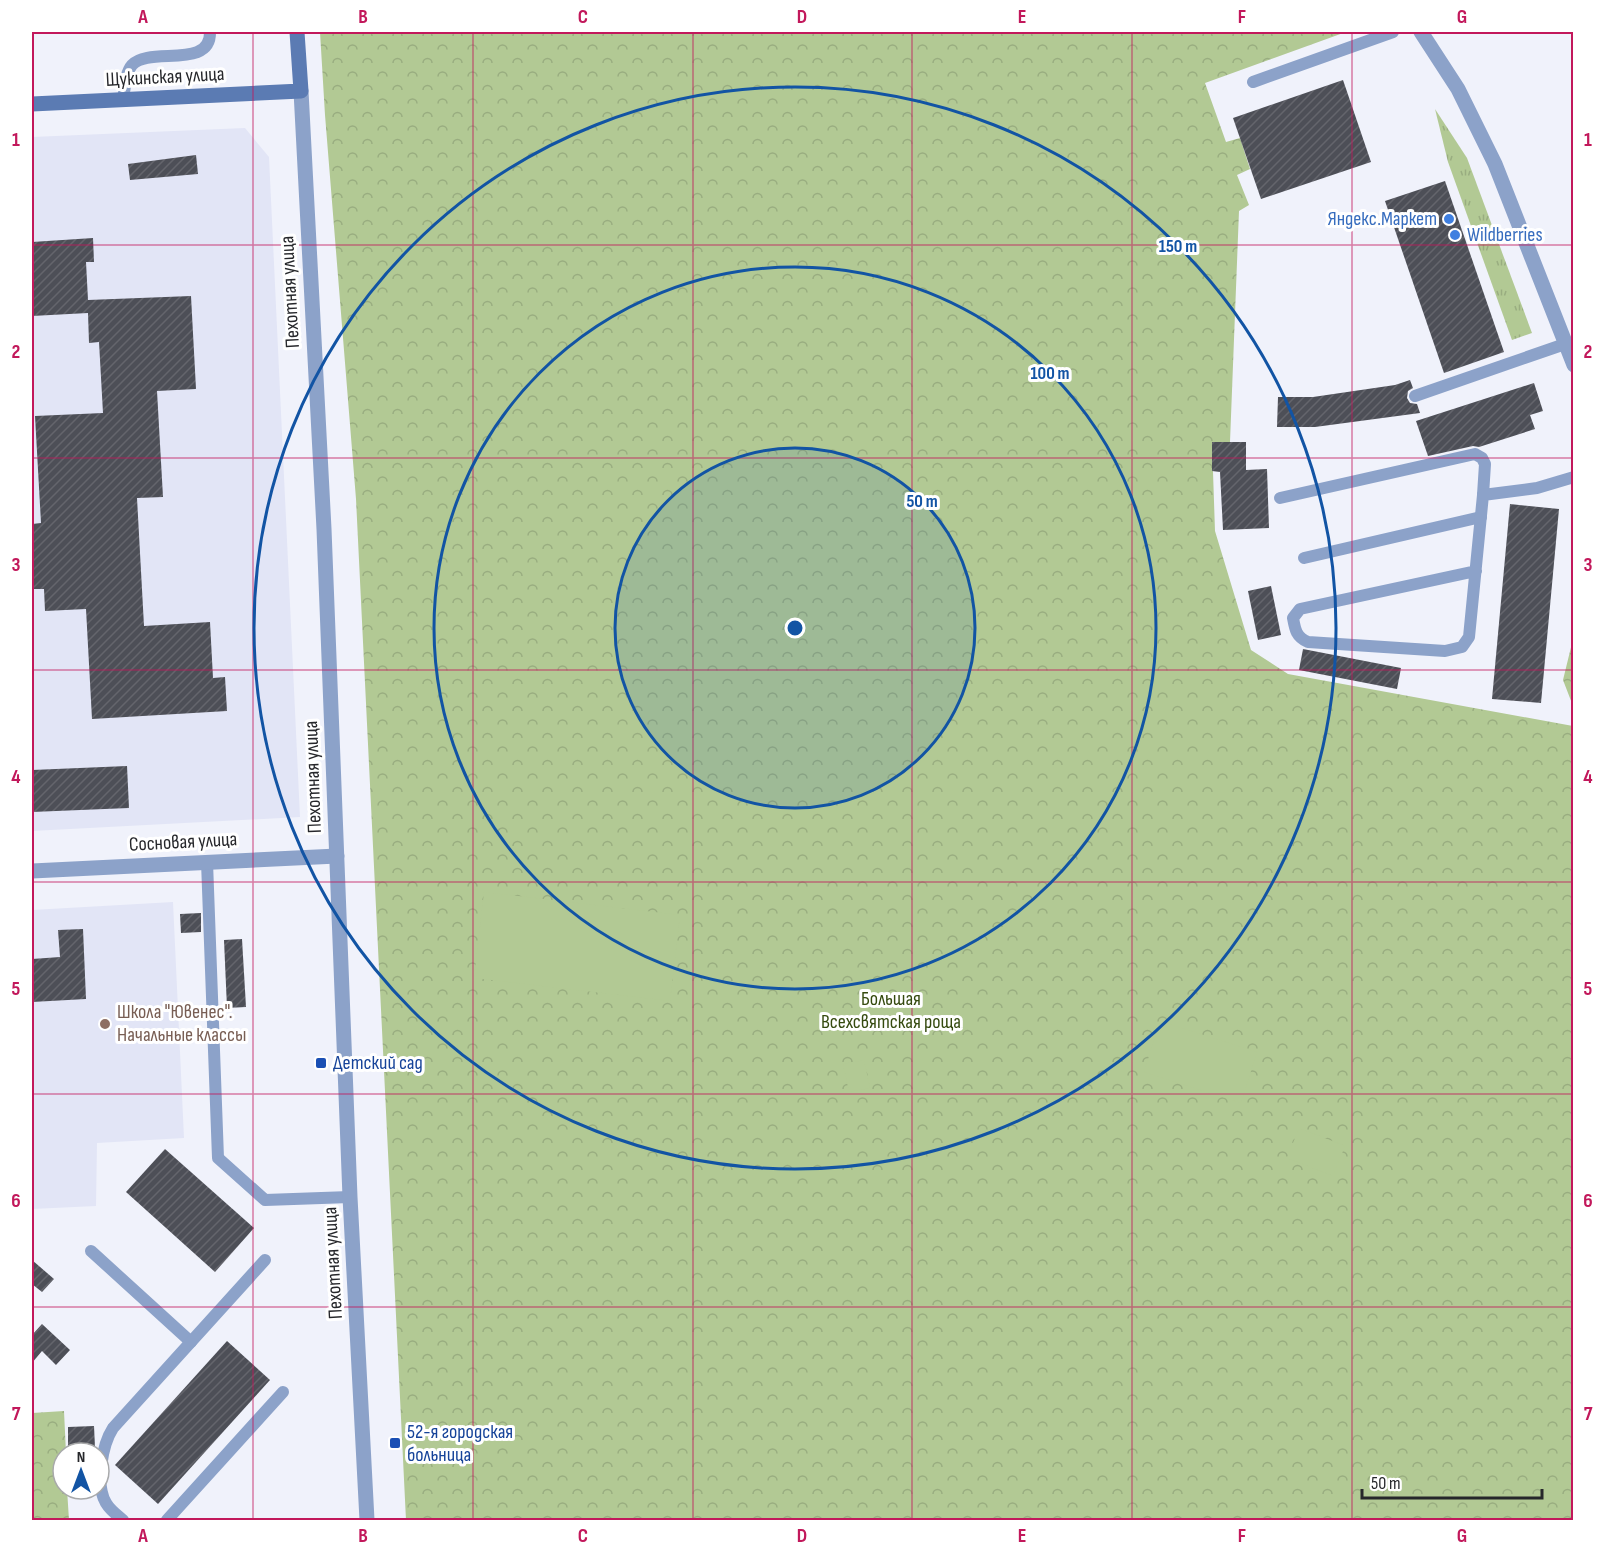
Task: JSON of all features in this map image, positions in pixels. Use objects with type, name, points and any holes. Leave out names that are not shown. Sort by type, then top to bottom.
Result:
[{"type":"main road","name":"Пехотная улица","points":[[297,32],[301,91]]},
{"type":"main road","name":"Щукинская улица","points":[[32,104],[301,91]]},
{"type":"street","points":[[1421,32],[1458,89],[1495,164],[1574,365]]},
{"type":"street","name":"Пехотная улица","points":[[301,91],[324,529],[350,1197],[367,1521]]},
{"type":"street","name":"Сосновая улица","points":[[32,872],[337,856]]},
{"type":"lane","points":[[123,100],[127,74],[140,58],[196,53],[205,46],[210,32]]},
{"type":"lane","points":[[1253,82],[1393,32]]},
{"type":"lane","points":[[1415,396],[1565,344]]},
{"type":"lane","points":[[1280,498],[1475,454],[1482,458],[1485,464],[1481,518],[1476,571],[1469,637],[1462,647],[1445,651],[1302,640],[1296,632],[1293,618],[1300,609],[1476,571]]},
{"type":"lane","points":[[1483,495],[1537,488],[1574,477]]},
{"type":"lane","points":[[1304,558],[1481,518]]},
{"type":"lane","points":[[207,862],[218,1158],[265,1200],[350,1197]]},
{"type":"lane","points":[[91,1251],[191,1342]]},
{"type":"lane","points":[[123,1521],[106,1503],[103,1494],[102,1456],[113,1428],[265,1260]]},
{"type":"lane","points":[[167,1521],[283,1392]]},
{"type":"shaded area","points":[[245,128],[269,157],[300,817],[32,831],[32,137]]},
{"type":"shaded area","name":"Школа \"Ювенес\". Начальные классы","points":[[173,902],[184,1138],[97,1143],[96,1206],[32,1209],[32,910]]},
{"type":"green space","name":"Большая Всехсвятская роща","points":[[320,32],[1346,32],[1205,83],[1226,142],[1240,138],[1250,169],[1237,175],[1249,205],[1239,211],[1230,442],[1212,442],[1215,531],[1251,650],[1288,674],[1573,726],[1573,1520],[406,1520],[356,499]]},
{"type":"green space","points":[[1435,109],[1467,158],[1532,333],[1512,340],[1448,162]]},
{"type":"green space","points":[[1573,639],[1573,706],[1563,680]]},
{"type":"green space","points":[[484,892],[680,915],[670,1001],[474,978]]},
{"type":"green space","points":[[1160,1021],[1257,1052],[1241,1103],[1144,1072]]},
{"type":"green space","points":[[864,1060],[870,1088],[849,1092],[843,1064]]},
{"type":"green space","points":[[1299,1128],[1345,1146],[1333,1176],[1287,1158]]},
{"type":"green space","points":[[64,1411],[65,1441],[51,1441],[51,1501],[68,1501],[69,1520],[32,1520],[32,1413]]},
{"type":"building","points":[[1343,80],[1371,162],[1261,199],[1233,118]]},
{"type":"building","points":[[196,155],[198,174],[130,180],[128,164]]},
{"type":"building","points":[[1445,181],[1504,352],[1444,373],[1385,201]]},
{"type":"building","points":[[93,238],[94,262],[86,262],[88,300],[191,296],[196,389],[157,391],[163,497],[137,498],[144,626],[210,622],[213,678],[225,677],[227,711],[92,719],[86,609],[45,611],[44,589],[32,589],[32,524],[41,523],[35,416],[103,413],[99,342],[89,343],[88,313],[32,316],[32,242]]},
{"type":"building","points":[[1410,380],[1413,388],[1408,391],[1407,398],[1410,403],[1417,404],[1420,413],[1315,427],[1277,427],[1278,397],[1313,397],[1395,385]]},
{"type":"building","points":[[1534,383],[1543,411],[1530,415],[1535,429],[1479,447],[1473,446],[1428,456],[1416,421]]},
{"type":"building","points":[[1212,442],[1246,442],[1246,470],[1267,469],[1269,528],[1223,530],[1220,472],[1212,471]]},
{"type":"building","points":[[1510,504],[1559,509],[1541,703],[1492,699]]},
{"type":"building","points":[[1271,586],[1281,635],[1258,640],[1248,591]]},
{"type":"building","points":[[1303,649],[1401,668],[1397,689],[1299,670]]},
{"type":"building","points":[[127,766],[129,808],[32,812],[32,770]]},
{"type":"building","points":[[201,913],[201,932],[181,933],[180,914]]},
{"type":"building","points":[[83,929],[86,999],[32,1002],[32,959],[60,957],[58,930]]},
{"type":"building","points":[[242,939],[246,1007],[227,1008],[224,940]]},
{"type":"building","points":[[165,1149],[254,1228],[215,1272],[126,1192]]},
{"type":"building","points":[[32,1260],[54,1279],[42,1292],[32,1284]]},
{"type":"building","points":[[42,1324],[70,1350],[56,1365],[42,1351],[32,1363],[32,1335]]},
{"type":"building","points":[[227,1341],[270,1380],[158,1504],[115,1465]]},
{"type":"building","points":[[94,1426],[95,1441],[68,1441],[68,1427]]},
{"type":"place","name":"Яндекс.Маркет","points":[[1449,219]]},
{"type":"place","name":"Wildberries","points":[[1455,235]]},
{"type":"place","name":"Школа \"Ювенес\". Начальные классы","points":[[105,1024]]},
{"type":"place","name":"Детский сад","points":[[321,1063]]},
{"type":"place","name":"52-я городская больница","points":[[395,1443]]}]
